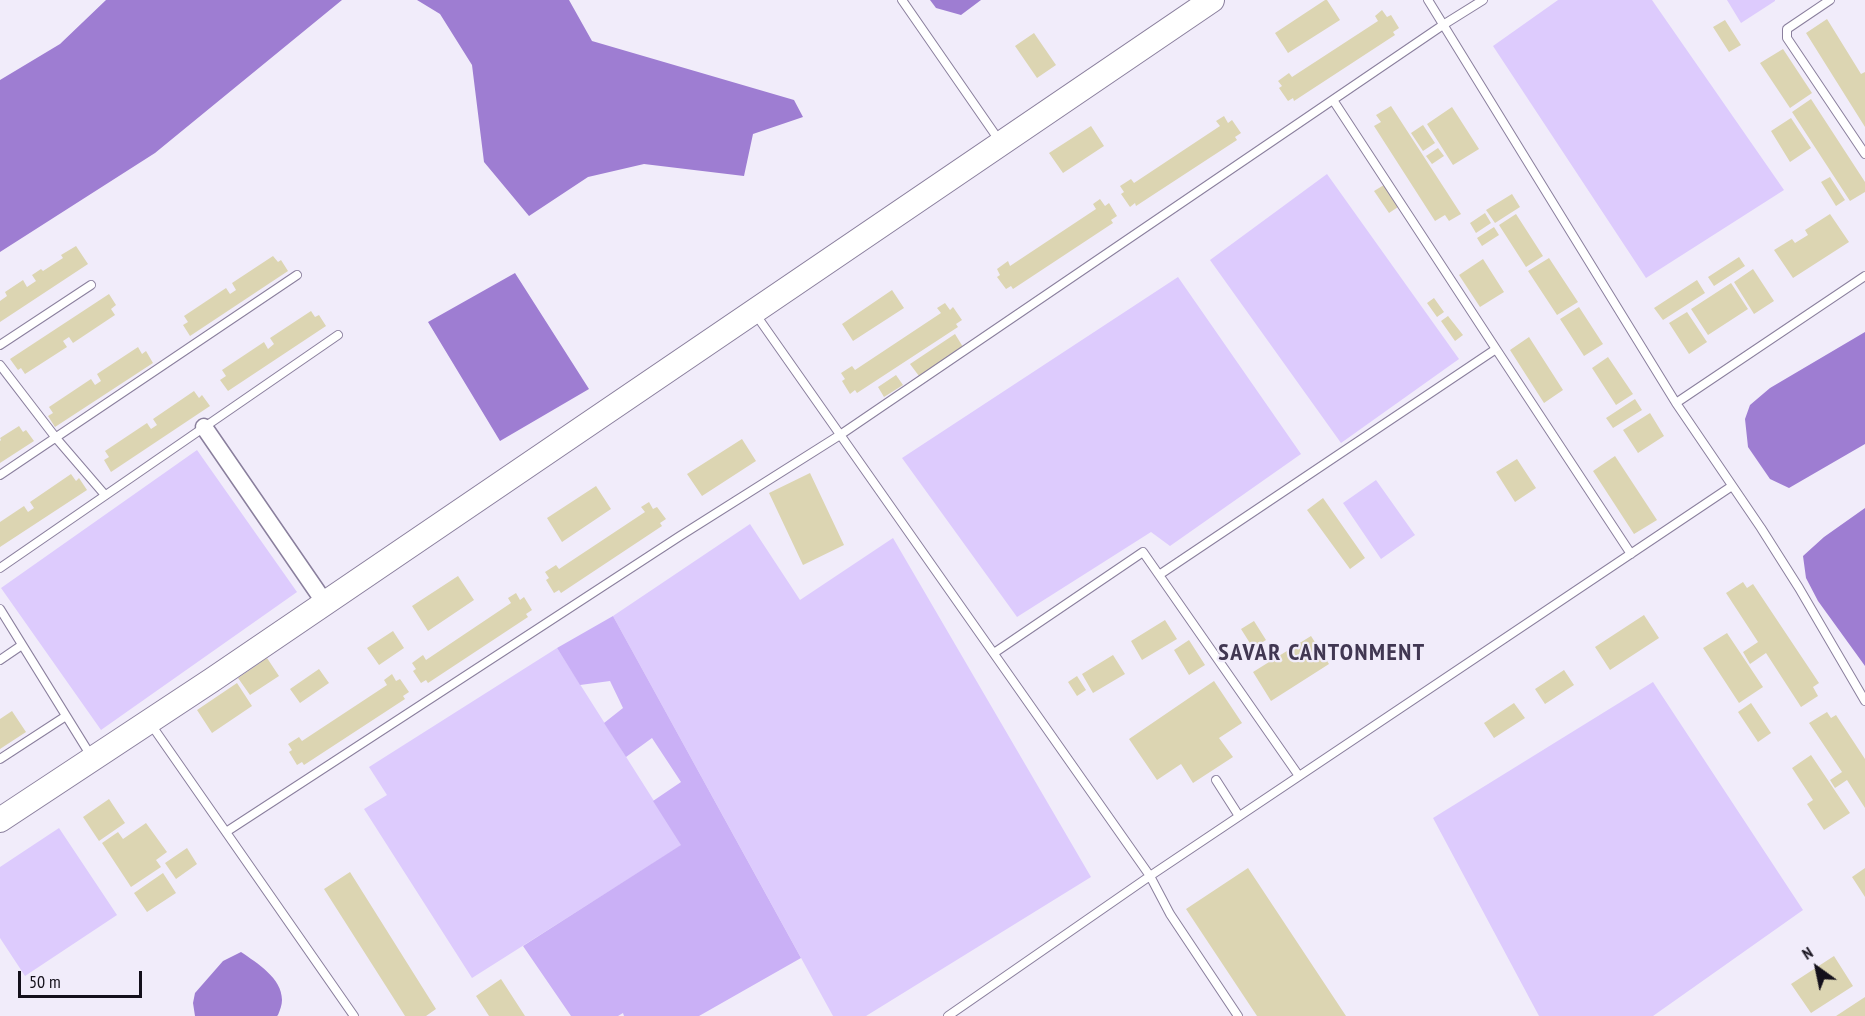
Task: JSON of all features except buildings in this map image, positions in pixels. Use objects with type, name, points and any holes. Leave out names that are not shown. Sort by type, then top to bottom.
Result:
[{"type":"street","points":[[0,820],[325,603],[1212,0]]},
{"type":"street","points":[[204,427],[325,603]]},
{"type":"lane","points":[[902,0],[1001,143]]},
{"type":"lane","points":[[1428,0],[1676,403],[1799,588],[1865,701]]},
{"type":"lane","points":[[226,832],[680,536],[840,435],[1483,0]]},
{"type":"lane","points":[[1830,0],[1787,29],[1787,38],[1865,154]]},
{"type":"lane","points":[[1334,100],[1631,554]]},
{"type":"lane","points":[[0,475],[297,276]]},
{"type":"lane","points":[[1676,403],[1865,276]]},
{"type":"lane","points":[[0,345],[91,285]]},
{"type":"lane","points":[[754,311],[1150,876],[1170,914],[1238,1016]]},
{"type":"lane","points":[[0,568],[338,335]]},
{"type":"lane","points":[[1159,575],[1496,349]]},
{"type":"lane","points":[[0,365],[56,438],[105,495]]},
{"type":"lane","points":[[948,1016],[1150,876],[1732,486]]},
{"type":"lane","points":[[994,653],[1143,552],[1299,776]]},
{"type":"lane","points":[[0,609],[93,759]]},
{"type":"lane","points":[[0,660],[22,645]]},
{"type":"lane","points":[[0,759],[66,716]]},
{"type":"lane","points":[[149,722],[354,1016]]},
{"type":"lane","points":[[1216,780],[1239,816]]},
{"type":"shaded area","points":[[106,0],[342,0],[155,153],[0,252],[0,80],[60,44]]},
{"type":"shaded area","points":[[417,0],[569,0],[592,41],[794,100],[803,117],[753,134],[744,176],[644,164],[588,177],[529,216],[484,162],[472,65],[440,14]]},
{"type":"shaded area","points":[[930,0],[981,0],[961,15],[936,8]]},
{"type":"shaded area","points":[[1558,0],[1652,0],[1784,190],[1646,278],[1493,46]]},
{"type":"shaded area","points":[[1727,0],[1775,0],[1775,1],[1741,23]]},
{"type":"shaded area","points":[[1327,174],[1459,359],[1341,443],[1210,260]]},
{"type":"shaded area","points":[[515,273],[589,389],[500,441],[428,322]]},
{"type":"shaded area","points":[[1178,277],[1301,454],[1170,546],[1151,532],[1017,617],[902,458]]},
{"type":"shaded area","points":[[1865,332],[1865,444],[1789,488],[1770,479],[1748,447],[1745,419],[1750,405],[1770,388]]},
{"type":"shaded area","points":[[197,450],[297,592],[101,730],[1,588]]},
{"type":"shaded area","points":[[1376,480],[1415,535],[1381,559],[1343,503]]},
{"type":"shaded area","points":[[1865,508],[1865,666],[1818,601],[1806,578],[1803,556],[1824,537]]},
{"type":"shaded area","points":[[750,524],[800,600],[893,538],[1091,877],[866,1016],[833,1016],[613,616]]},
{"type":"shaded area","points":[[613,616],[801,958],[699,1016],[624,1016],[623,1013],[618,1016],[571,1016],[523,946],[681,845],[653,801],[681,782],[652,738],[626,757],[604,723],[623,708],[610,681],[580,685],[557,648]]},
{"type":"shaded area","points":[[557,648],[682,845],[472,978],[364,809],[387,795],[369,767]]},
{"type":"shaded area","points":[[1653,682],[1803,910],[1653,1016],[1539,1016],[1433,818]]},
{"type":"shaded area","points":[[59,828],[117,915],[25,976],[0,938],[0,867]]},
{"type":"shaded area","points":[[241,952],[268,972],[278,985],[282,1000],[278,1015],[195,1016],[193,1003],[195,993],[223,961]]},
{"type":"district","name":"SAVAR CANTONMENT","points":[[1322,653]]}]
